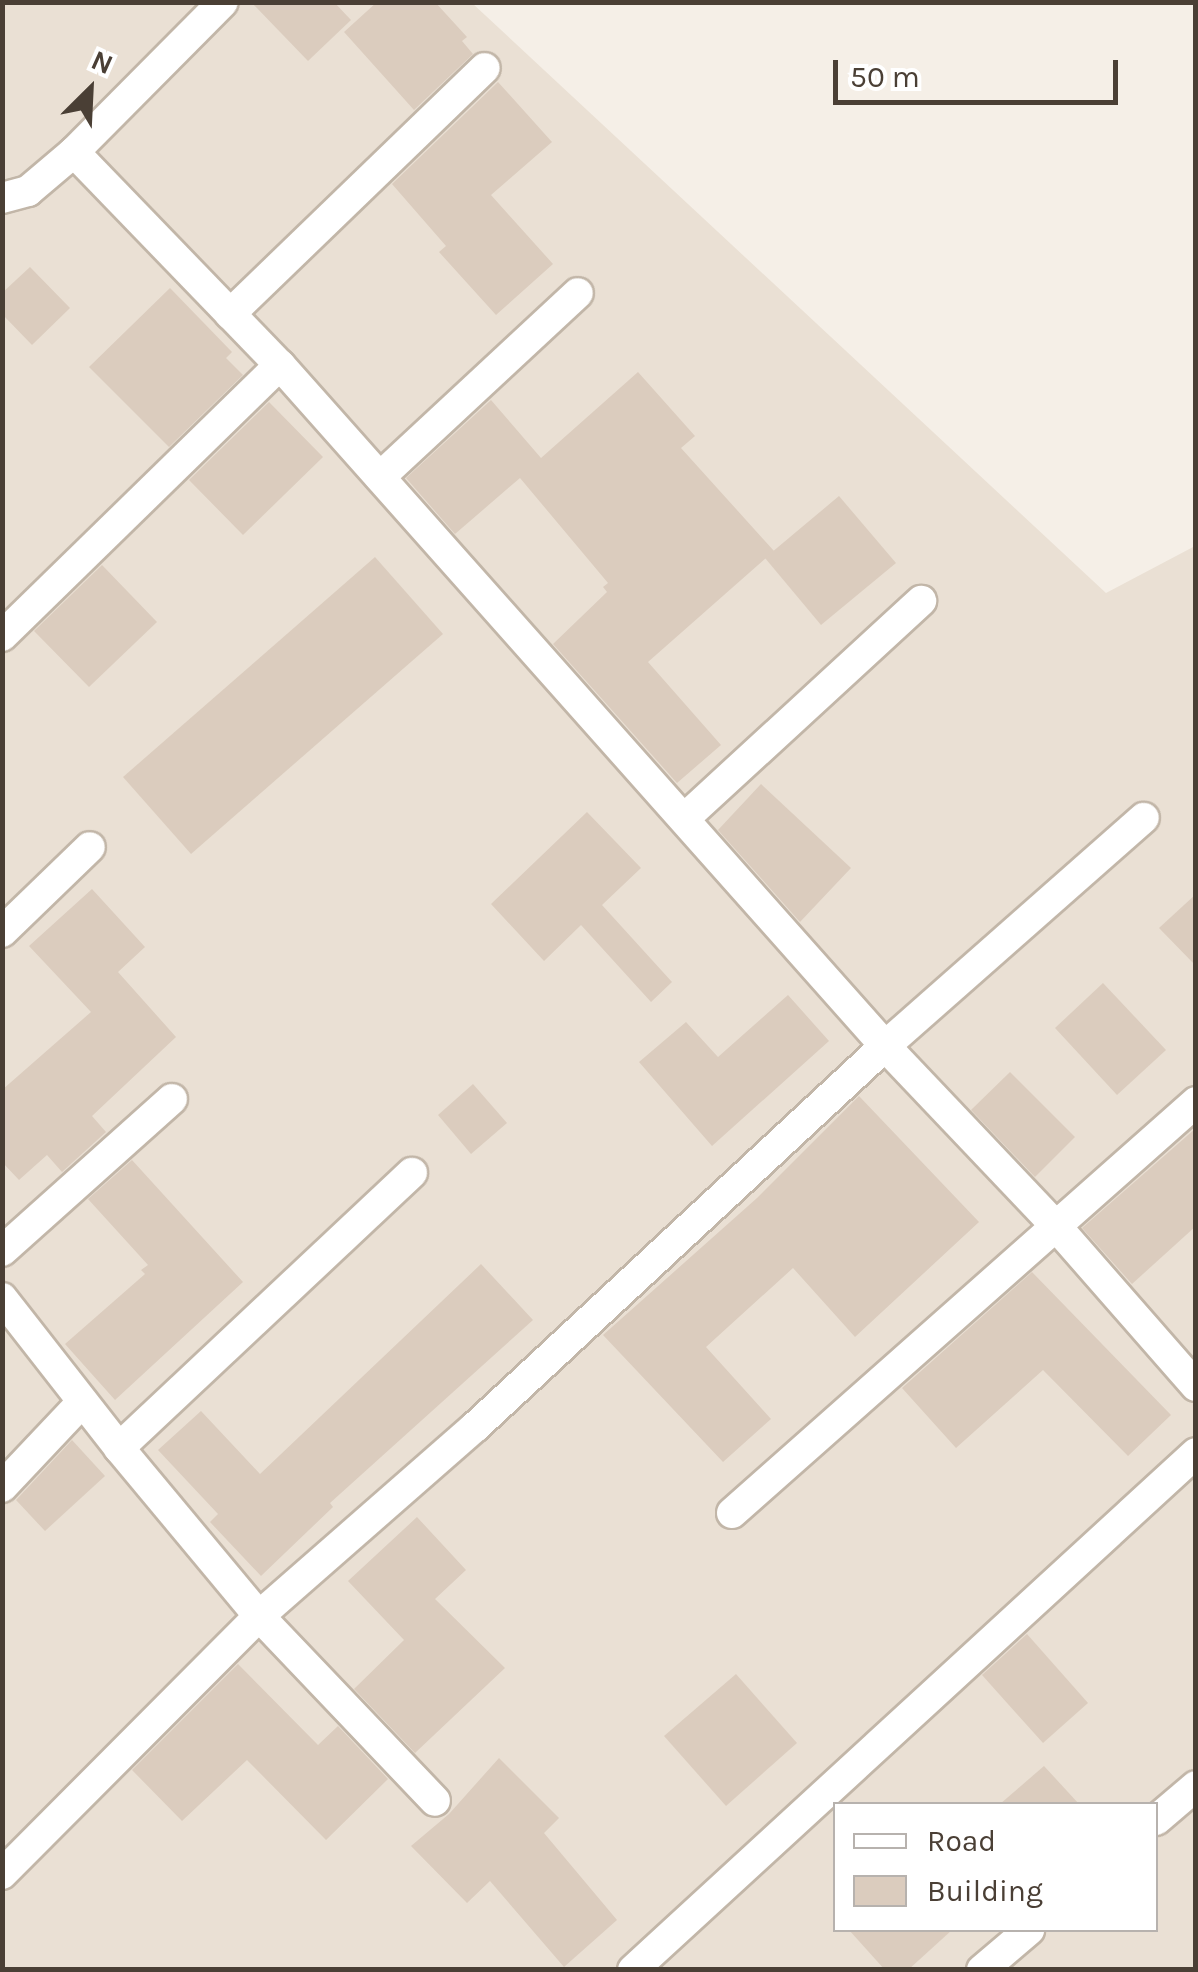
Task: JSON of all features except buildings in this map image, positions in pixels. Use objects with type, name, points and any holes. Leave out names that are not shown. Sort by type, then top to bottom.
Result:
[{"type":"street","points":[[2,198],[28,192],[74,152],[223,2]]},
{"type":"street","points":[[230,314],[484,68]]},
{"type":"street","points":[[74,152],[280,364],[885,1046],[1055,1225],[1196,1386]]},
{"type":"street","points":[[380,477],[578,293]]},
{"type":"street","points":[[2,636],[280,364]]},
{"type":"street","points":[[685,818],[921,601]]},
{"type":"street","points":[[2,1874],[259,1616],[476,1428],[885,1046],[1144,818]]},
{"type":"street","points":[[2,932],[90,847]]},
{"type":"street","points":[[2,1251],[172,1099]]},
{"type":"street","points":[[732,1513],[1196,1102]]},
{"type":"street","points":[[118,1448],[412,1173]]},
{"type":"street","points":[[2,1298],[118,1448],[259,1616],[434,1801]]},
{"type":"street","points":[[2,1487],[82,1402]]},
{"type":"street","points":[[632,1970],[1196,1454]]},
{"type":"street","points":[[1158,1818],[1196,1786]]},
{"type":"street","points":[[982,1970],[1027,1932]]},
{"type":"shaded area","points":[[3,3],[472,3],[1106,593],[1195,546],[1195,1969],[3,1970]]}]
